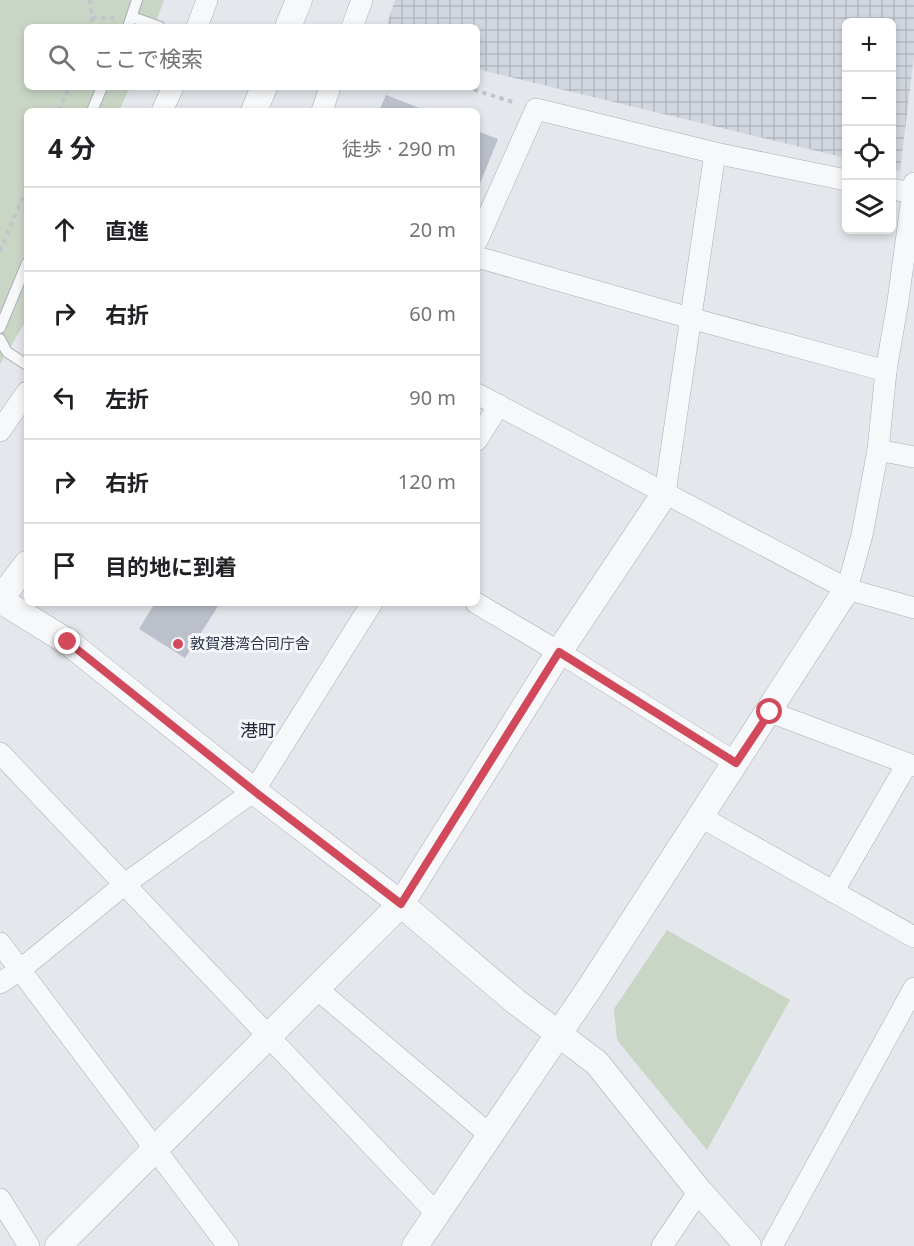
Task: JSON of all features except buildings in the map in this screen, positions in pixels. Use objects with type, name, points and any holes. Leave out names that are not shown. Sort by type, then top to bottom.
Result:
[{"type":"street","points":[[198,24],[207,0]]},
{"type":"street","points":[[289,24],[299,0]]},
{"type":"street","points":[[352,24],[362,0]]},
{"type":"street","points":[[163,108],[171,90]]},
{"type":"street","points":[[255,108],[263,90]]},
{"type":"street","points":[[323,108],[329,90]]},
{"type":"street","points":[[480,234],[536,109],[715,153],[842,179]]},
{"type":"street","points":[[58,1246],[401,904],[559,652],[665,493],[715,153]]},
{"type":"street","points":[[415,1246],[560,1034],[770,712],[847,589],[862,535],[878,450],[886,371],[906,302],[906,188]]},
{"type":"street","points":[[480,258],[886,371]]},
{"type":"street","points":[[0,431],[24,396]]},
{"type":"street","points":[[480,396],[847,589],[914,608]]},
{"type":"street","points":[[480,435],[499,405]]},
{"type":"street","points":[[878,450],[914,457]]},
{"type":"street","points":[[24,568],[0,600],[68,642],[254,791],[401,904],[515,1001],[597,1063],[699,1191],[748,1246]]},
{"type":"street","points":[[480,605],[736,763]]},
{"type":"street","points":[[0,983],[20,970],[125,884],[254,791],[370,606]]},
{"type":"street","points":[[770,712],[910,765],[833,892]]},
{"type":"street","points":[[0,753],[437,1214]]},
{"type":"street","points":[[701,817],[914,937]]},
{"type":"street","points":[[0,943],[228,1246]]},
{"type":"street","points":[[772,1246],[914,988]]},
{"type":"street","points":[[317,989],[490,1135]]},
{"type":"street","points":[[662,1246],[699,1191]]},
{"type":"street","points":[[0,1198],[29,1246]]},
{"type":"lane","points":[[130,22],[137,0]]},
{"type":"lane","points":[[93,108],[101,90]]},
{"type":"lane","points":[[0,328],[24,270]]},
{"type":"lane","points":[[0,339],[8,352],[24,363]]},
{"type":"path","points":[[89,0],[92,24]]},
{"type":"path","points":[[60,108],[68,90]]},
{"type":"path","points":[[475,90],[536,109]]},
{"type":"path","points":[[0,251],[24,194]]},
{"type":"shaded area","points":[[395,0],[914,0],[914,56],[900,171],[896,170],[896,18],[842,18],[842,157],[480,70],[480,24],[387,24]]},
{"type":"green space","points":[[0,0],[164,0],[155,24],[24,24],[24,90],[129,90],[120,108],[24,108],[24,324],[0,364]]},
{"type":"green space","points":[[667,930],[790,1000],[707,1150],[617,1040],[614,1009]]},
{"type":"place","name":"敦賀港湾合同庁舎","points":[[178,644]]},
{"type":"district","name":"港町","points":[[258,731]]},
{"type":"route","points":[[68,642],[254,791],[401,904],[559,652],[736,763],[770,712]]}]
